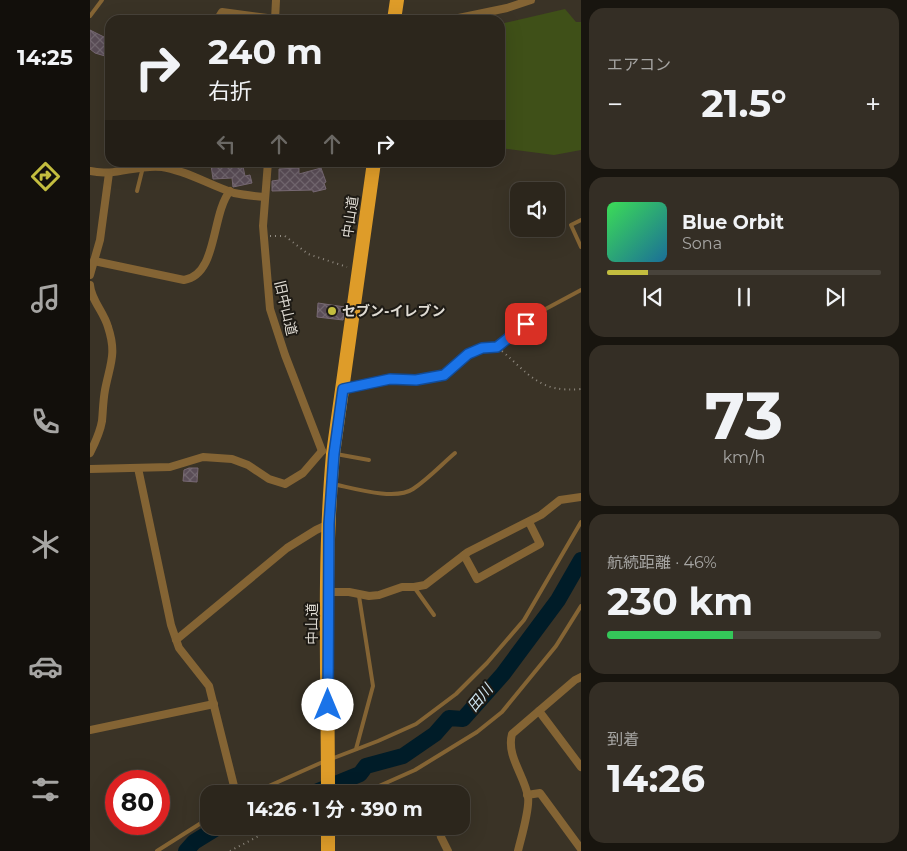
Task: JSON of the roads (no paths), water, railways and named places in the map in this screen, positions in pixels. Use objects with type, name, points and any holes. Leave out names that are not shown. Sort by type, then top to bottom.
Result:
[{"type":"highway","points":[[395,15],[397,0]]},
{"type":"highway","name":"中山道","points":[[328,785],[328,592],[331,484],[328,452],[343,389],[373,167]]},
{"type":"highway","points":[[328,835],[328,851]]},
{"type":"street","points":[[275,15],[276,0]]},
{"type":"street","points":[[473,15],[507,8],[531,0]]},
{"type":"street","points":[[220,15],[222,12],[242,15]]},
{"type":"street","points":[[90,171],[101,174],[143,167],[169,168],[188,173],[230,191],[264,197]]},
{"type":"street","name":"旧中山道","points":[[267,167],[264,197],[263,236],[270,309],[285,355],[328,452]]},
{"type":"street","points":[[90,275],[100,240],[109,173]]},
{"type":"street","points":[[94,261],[184,280],[192,279],[202,269],[208,257],[225,196],[230,191]]},
{"type":"street","points":[[90,285],[96,302],[108,325],[112,341],[113,359],[105,390],[102,422],[98,438],[90,453]]},
{"type":"street","points":[[90,469],[170,467],[203,457],[232,459],[248,465],[269,479],[285,484],[303,473],[328,452]]},
{"type":"street","points":[[138,468],[171,625],[179,648],[208,686],[233,785]]},
{"type":"street","points":[[328,592],[349,592],[359,596],[379,595],[402,587],[414,587],[425,584],[464,555],[529,522],[560,500],[581,497]]},
{"type":"street","points":[[464,555],[477,579],[540,544],[529,522]]},
{"type":"street","points":[[176,640],[287,548],[329,524]]},
{"type":"street","points":[[518,851],[528,795],[511,751],[510,742],[512,734],[578,679],[581,688]]},
{"type":"street","points":[[90,730],[214,704]]},
{"type":"street","points":[[539,710],[581,767]]},
{"type":"street","points":[[528,795],[540,793],[581,849]]},
{"type":"street","points":[[441,837],[448,851]]},
{"type":"lane","points":[[90,16],[102,0]]},
{"type":"lane","points":[[136,191],[143,167]]},
{"type":"lane","points":[[581,220],[571,225],[581,247]]},
{"type":"lane","points":[[343,389],[390,379],[416,380],[444,375],[468,354],[482,348],[497,347],[540,312],[581,290]]},
{"type":"lane","points":[[328,452],[370,460]]},
{"type":"lane","points":[[331,484],[385,494],[403,493],[413,490],[455,453]]},
{"type":"lane","points":[[273,785],[416,724],[456,694],[487,663],[524,620],[581,522]]},
{"type":"lane","points":[[414,587],[434,615]]},
{"type":"lane","points":[[356,749],[373,686],[359,596]]},
{"type":"lane","points":[[381,785],[415,770],[477,732],[502,712],[556,646],[581,606]]},
{"type":"lane","points":[[157,851],[200,824]]},
{"type":"waterway","name":"田川","points":[[333,785],[360,774],[366,766],[403,756],[435,734],[449,718],[463,719],[503,674],[558,600],[581,560]]},
{"type":"waterway","name":"田川","points":[[186,851],[194,842],[205,835]]},
{"type":"place","name":"セブン-イレブン","points":[[332,311]]}]
